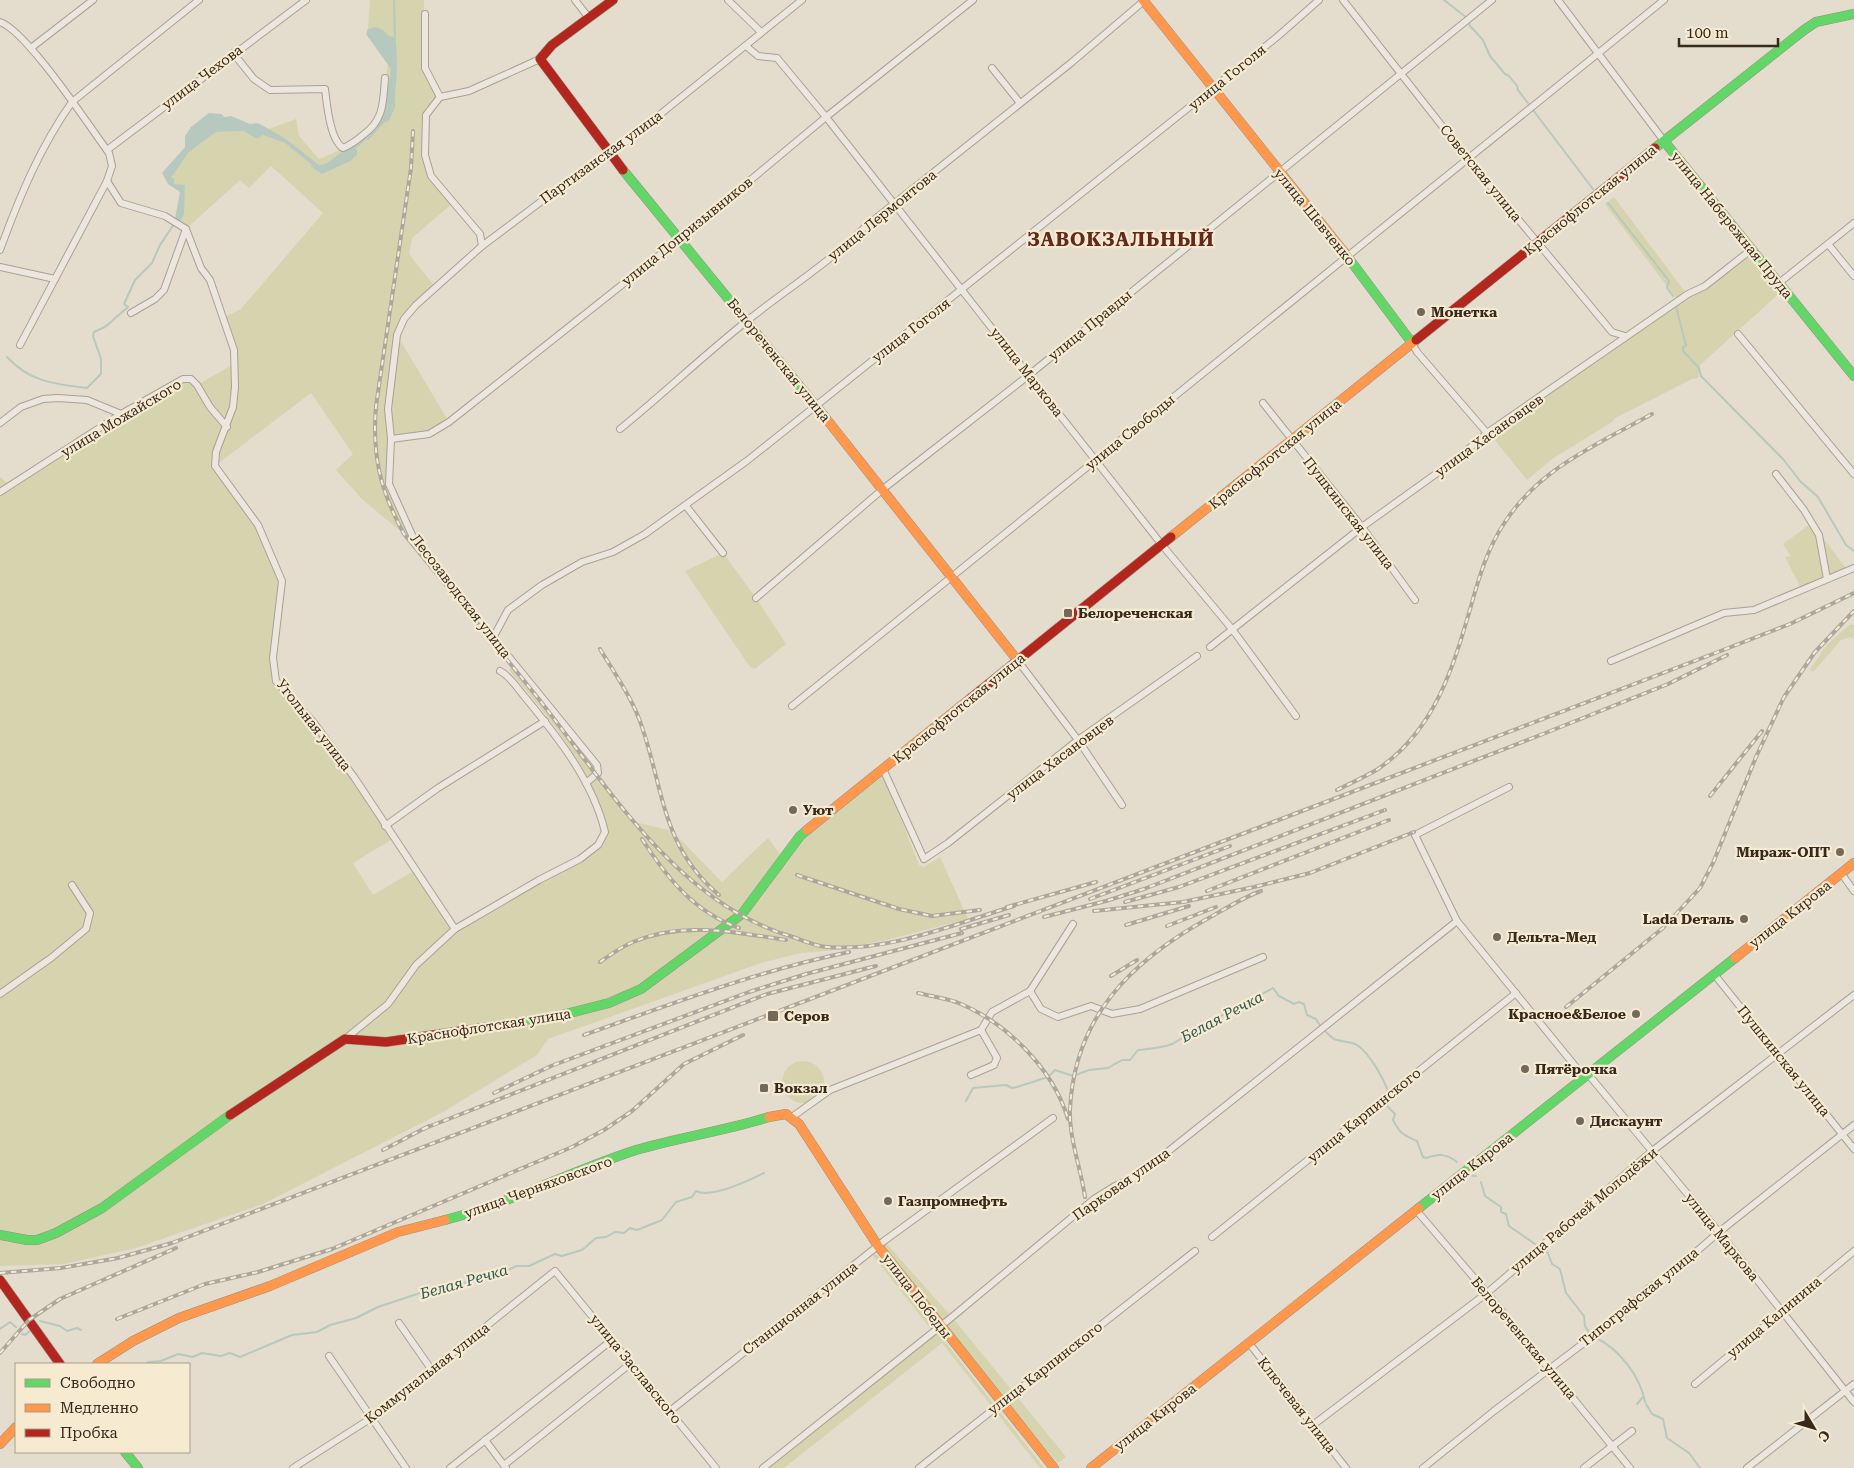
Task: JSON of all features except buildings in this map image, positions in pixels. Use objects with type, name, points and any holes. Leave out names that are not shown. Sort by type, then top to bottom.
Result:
[{"type":"street","points":[[31,48],[93,0]]},
{"type":"street","points":[[0,250],[33,167],[72,102],[199,0]]},
{"type":"street","name":"улица Чехова","points":[[107,150],[233,53],[306,0]]},
{"type":"street","points":[[575,0],[589,18]]},
{"type":"street","points":[[482,246],[480,234],[431,176],[427,162],[426,115],[440,97],[469,91],[540,59],[552,45],[613,0]]},
{"type":"street","points":[[728,0],[761,32]]},
{"type":"street","name":"Партизанская улица","points":[[404,319],[423,298],[482,246],[622,145],[802,0]]},
{"type":"street","name":"улица Допризывников","points":[[391,439],[429,434],[448,422],[680,238],[826,117],[973,0]]},
{"type":"street","name":"улица Шевченко","points":[[1144,0],[1278,172],[1347,256],[1417,352],[1487,433]]},
{"type":"street","name":"улица Лермонтова","points":[[620,429],[675,385],[747,321],[849,243],[1144,0]]},
{"type":"street","name":"улица Гоголя","points":[[494,638],[508,610],[542,585],[582,562],[613,552],[645,534],[748,460],[815,405],[962,291],[1320,0]]},
{"type":"street","name":"Советская улица","points":[[1343,0],[1468,159],[1612,332],[1625,336]]},
{"type":"street","name":"улица Правды","points":[[756,598],[883,489],[1029,375],[1400,72],[1492,0]]},
{"type":"street","name":"улица Набережная Пруда","points":[[1558,0],[1664,140],[1854,376]]},
{"type":"street","points":[[1599,54],[1664,0]]},
{"type":"street","points":[[425,14],[426,68],[440,97]]},
{"type":"street","name":"Краснофлотская улица","points":[[345,1039],[386,1042],[554,1017],[609,1003],[641,989],[722,931],[742,914],[800,836],[1664,140],[1816,22],[1854,14]]},
{"type":"street","points":[[0,22],[6,24],[31,48],[107,150],[112,166],[107,181],[20,345]]},
{"type":"street","name":"улица Маркова","points":[[746,46],[758,56],[777,58],[826,117],[896,203],[962,291],[1162,545],[1232,629],[1296,716]]},
{"type":"street","points":[[233,53],[254,79],[270,90],[325,89],[328,115],[337,144],[342,148],[357,140],[378,121],[385,78]]},
{"type":"street","name":"улица Свободы","points":[[792,706],[1599,54]]},
{"type":"street","name":"Белореченская улица","points":[[540,59],[609,153],[883,489],[950,577],[1018,661]]},
{"type":"street","points":[[992,68],[1020,103]]},
{"type":"street","points":[[107,181],[121,203],[165,216],[186,229],[164,290],[154,299],[131,313]]},
{"type":"street","points":[[1779,283],[1854,223]]},
{"type":"street","name":"Угольная улица","points":[[186,229],[201,268],[210,280],[234,350],[236,387],[228,427],[216,452],[215,466],[258,525],[282,582],[273,658],[276,681],[340,757],[455,929]]},
{"type":"street","points":[[1828,244],[1854,276]]},
{"type":"street","name":"улица Хасановцев","points":[[1210,647],[1362,527],[1458,458],[1487,433],[1625,336],[1688,294],[1705,286],[1752,249]]},
{"type":"street","points":[[0,267],[55,279]]},
{"type":"street","name":"Лесозаводская улица","points":[[404,319],[397,335],[388,409],[391,439],[389,484],[408,528],[430,559],[597,765],[598,773],[586,783]]},
{"type":"street","points":[[1738,334],[1854,474]]},
{"type":"street","name":"улица Можайского","points":[[0,492],[121,414],[183,378],[188,378],[197,385],[210,407],[228,427]]},
{"type":"street","points":[[0,423],[22,407],[44,399],[87,400],[121,414]]},
{"type":"street","name":"Пушкинская улица","points":[[1264,403],[1362,527],[1415,600]]},
{"type":"street","points":[[1776,474],[1804,510],[1819,535],[1828,579]]},
{"type":"street","points":[[686,506],[723,554]]},
{"type":"street","points":[[1611,661],[1724,613],[1754,610],[1854,568]]},
{"type":"street","name":"улица Хасановцев","points":[[884,769],[924,859],[948,844],[1078,740],[1197,656]]},
{"type":"street","points":[[1018,661],[1078,740],[1122,806]]},
{"type":"street","points":[[0,1235],[29,1241],[53,1236],[84,1215],[102,1208],[224,1120],[345,1039],[388,1004],[416,965],[455,929],[539,880],[580,859],[598,845],[605,832],[601,816],[586,783],[545,721],[500,671]]},
{"type":"street","points":[[385,826],[438,788],[545,721]]},
{"type":"street","name":"улица Маркова","points":[[1508,787],[1415,835],[1457,922],[1719,1232],[1854,1402]]},
{"type":"street","name":"улица Кирова","points":[[1091,1468],[1854,863]]},
{"type":"street","points":[[1842,873],[1854,891]]},
{"type":"street","points":[[0,994],[51,958],[86,929],[90,913],[72,885]]},
{"type":"street","name":"Парковая улица","points":[[763,1468],[941,1326],[1094,1199],[1115,1186],[1136,1177],[1457,922]]},
{"type":"street","points":[[792,1117],[830,1090],[981,1030],[992,1012],[1030,991],[1072,924]]},
{"type":"street","points":[[1030,991],[1041,1009],[1058,1017],[1091,1006],[1112,1014],[1140,1009],[1263,957]]},
{"type":"street","name":"Пушкинская улица","points":[[1714,974],[1854,1149]]},
{"type":"street","name":"улица Карпинского","points":[[1212,1237],[1516,993]]},
{"type":"street","name":"улица Рабочей Молодёжи","points":[[1313,1425],[1487,1293],[1651,1152],[1854,995]]},
{"type":"street","points":[[971,1075],[994,1065],[997,1058],[981,1030]]},
{"type":"street","name":"улица Черняховского","points":[[99,1363],[150,1331],[179,1318],[270,1286],[398,1232],[473,1213],[634,1151],[668,1141],[735,1128],[778,1114],[792,1117]]},
{"type":"street","name":"улица Победы","points":[[792,1117],[799,1124],[878,1246],[1054,1468]]},
{"type":"street","name":"Станционная улица","points":[[670,1411],[878,1246],[1053,1118]]},
{"type":"street","name":"Типографская улица","points":[[1423,1468],[1622,1314],[1649,1288],[1666,1278],[1719,1232],[1854,1126]]},
{"type":"street","name":"Белореченская улица","points":[[1416,1210],[1487,1293],[1630,1468]]},
{"type":"street","name":"улица Карпинского","points":[[920,1468],[1001,1402],[1195,1251]]},
{"type":"street","name":"улица Калинина","points":[[1695,1384],[1854,1252]]},
{"type":"street","name":"улица Заславского","points":[[556,1272],[716,1468]]},
{"type":"street","name":"Коммунальная улица","points":[[293,1468],[372,1417],[556,1272]]},
{"type":"street","points":[[0,1280],[58,1363]]},
{"type":"street","points":[[399,1323],[431,1369]]},
{"type":"street","points":[[450,1468],[612,1340]]},
{"type":"street","name":"Ключевая улица","points":[[1249,1343],[1346,1468]]},
{"type":"street","points":[[329,1356],[406,1468]]},
{"type":"street","points":[[485,1440],[505,1466],[630,1364]]},
{"type":"street","points":[[1747,1468],[1854,1384]]},
{"type":"street","points":[[0,1444],[15,1428]]},
{"type":"street","points":[[1584,1468],[1632,1431]]},
{"type":"street","points":[[126,1453],[138,1468]]},
{"type":"green space","points":[[370,0],[424,0],[425,68],[440,97],[426,115],[425,155],[431,176],[454,202],[412,238],[409,254],[435,287],[416,305],[397,335],[449,422],[429,434],[391,440],[389,484],[412,535],[404,534],[363,500],[336,470],[353,454],[311,393],[215,466],[258,525],[282,581],[273,658],[276,681],[314,723],[394,838],[353,863],[373,895],[415,870],[455,929],[536,881],[586,858],[602,843],[609,833],[602,810],[581,766],[540,707],[509,670],[515,665],[591,756],[598,773],[635,822],[672,831],[722,882],[768,838],[784,859],[802,840],[884,775],[919,865],[924,867],[940,857],[968,919],[886,940],[835,950],[801,953],[761,963],[548,1039],[537,1055],[443,1112],[263,1204],[136,1248],[64,1264],[0,1266],[0,477],[10,486],[183,379],[197,385],[234,364],[234,350],[223,318],[241,309],[323,213],[271,166],[249,188],[240,180],[186,229],[180,222],[185,186],[174,184],[170,179],[189,152],[216,132],[243,131],[257,139],[266,130],[296,119],[299,136],[319,159],[347,146],[368,132],[377,120],[383,98],[390,37],[375,28],[368,29]]},
{"type":"green space","points":[[1614,197],[1685,292],[1676,298],[1605,204]]},
{"type":"green space","points":[[1750,252],[1782,291],[1700,365],[1698,378],[1692,379],[1615,418],[1612,422],[1552,459],[1527,480],[1490,434]]},
{"type":"green space","points":[[1812,523],[1848,571],[1802,590],[1785,557],[1791,556],[1783,544]]},
{"type":"green space","points":[[723,553],[756,598],[786,644],[755,669],[750,667],[685,571]]},
{"type":"green space","points":[[1850,624],[1854,625],[1854,639],[1851,637],[1841,640],[1813,672],[1810,670],[1826,646]]},
{"type":"green space","points":[[803,1061],[818,1067],[824,1082],[818,1097],[803,1103],[788,1097],[782,1082],[788,1067]]},
{"type":"green space","points":[[884,1241],[952,1317],[1066,1457],[1058,1463],[1013,1410],[881,1244]]},
{"type":"green space","points":[[870,1252],[877,1255],[1044,1468],[1040,1468],[942,1343],[784,1468],[763,1468],[933,1332]]},
{"type":"shaded area","points":[[375,27],[383,30],[389,36],[395,37],[397,67],[393,102],[388,120],[379,125],[356,148],[356,154],[350,160],[322,173],[285,143],[263,135],[257,139],[243,131],[216,132],[189,152],[171,178],[174,178],[174,184],[185,185],[184,214],[180,222],[175,219],[180,192],[168,184],[162,173],[185,147],[185,136],[191,127],[209,113],[222,114],[224,117],[231,116],[250,124],[258,123],[286,139],[319,165],[326,164],[365,134],[379,117],[384,105],[391,69],[366,34],[368,29]]},
{"type":"waterway","points":[[394,0],[395,40]]},
{"type":"waterway","points":[[1444,0],[1467,18],[1470,26],[1483,40],[1490,56],[1505,74],[1509,76],[1530,106]]},
{"type":"waterway","points":[[368,139],[383,122],[388,120],[394,107],[394,85]]},
{"type":"waterway","points":[[1533,110],[1593,189]]},
{"type":"waterway","points":[[312,166],[322,173],[350,160],[356,154],[356,151]]},
{"type":"waterway","points":[[1608,203],[1669,281],[1667,288],[1673,296]]},
{"type":"waterway","points":[[7,357],[34,377],[53,383],[87,388],[101,374],[101,359],[93,336],[94,332],[105,327],[128,307],[124,304],[135,280],[152,263],[160,245],[174,224]]},
{"type":"waterway","points":[[1676,306],[1686,346],[1683,347],[1683,351],[1699,368],[1701,376],[1783,459],[1800,481],[1818,497],[1846,545],[1854,551]]},
{"type":"waterway","name":"Белая Речка","points":[[966,1101],[973,1088],[1006,1085],[1012,1088],[1048,1077],[1055,1070],[1073,1076],[1089,1070],[1108,1068],[1122,1060],[1130,1060],[1138,1050],[1172,1044],[1198,1027],[1273,988],[1279,996],[1294,1004],[1299,1002],[1304,1004],[1307,1015],[1316,1019],[1334,1039],[1357,1045],[1362,1049],[1376,1067],[1389,1093]]},
{"type":"waterway","name":"Белая Речка","points":[[1389,1098],[1387,1106],[1395,1114],[1393,1120],[1403,1134],[1417,1141],[1423,1157],[1442,1155],[1457,1162]]},
{"type":"waterway","name":"Белая Речка","points":[[148,1362],[161,1361],[178,1354],[193,1357],[202,1353],[221,1356],[230,1353],[240,1357],[292,1335],[317,1332],[330,1325],[356,1318],[378,1307],[429,1290],[491,1277],[517,1266],[529,1266],[555,1254],[562,1256],[582,1250],[596,1238],[606,1237],[615,1232],[624,1233],[630,1228],[637,1230],[662,1220],[676,1202],[692,1197],[696,1191],[703,1193],[720,1191],[764,1173]]},
{"type":"waterway","name":"Белая Речка","points":[[1468,1175],[1476,1176]]},
{"type":"waterway","name":"Белая Речка","points":[[1481,1182],[1485,1196],[1501,1207],[1501,1212],[1506,1214],[1509,1226],[1548,1253],[1552,1264],[1560,1269],[1566,1293],[1584,1316],[1585,1326],[1590,1334]]},
{"type":"waterway","name":"Белая Речка","points":[[40,1321],[60,1326],[67,1331],[77,1328],[81,1330]]},
{"type":"waterway","name":"Белая Речка","points":[[0,1329],[10,1322],[16,1327]]},
{"type":"waterway","name":"Белая Речка","points":[[22,1334],[25,1335],[30,1331]]},
{"type":"waterway","name":"Белая Речка","points":[[1594,1337],[1612,1348],[1627,1364],[1638,1382],[1645,1402]]},
{"type":"waterway","points":[[1637,1404],[1643,1397]]},
{"type":"waterway","name":"Белая Речка","points":[[1646,1404],[1652,1414],[1663,1419],[1667,1438],[1689,1453],[1700,1468]]},
{"type":"railway","points":[[413,131],[411,168],[376,406],[375,424],[375,441],[380,472],[389,502],[404,534],[538,698],[619,804],[649,839],[680,870],[714,898],[752,921],[806,942],[827,947],[851,947],[898,941],[1014,906]]},
{"type":"railway","points":[[1337,790],[1378,769],[1398,753],[1428,717],[1449,675],[1489,552],[1505,522],[1519,503],[1535,487],[1571,459],[1652,414]]},
{"type":"railway","points":[[0,1273],[61,1268],[118,1258],[172,1243],[1718,652],[1790,624],[1854,593]]},
{"type":"railway","points":[[1566,1007],[1663,928],[1700,888],[1713,863],[1756,757],[1784,697],[1815,652],[1854,611]]},
{"type":"railway","points":[[600,649],[634,707],[642,727],[667,817],[675,838],[686,858],[700,877],[719,895]]},
{"type":"railway","points":[[1044,917],[1144,889],[1668,684],[1727,655]]},
{"type":"railway","points":[[1710,796],[1762,731]]},
{"type":"railway","points":[[1125,902],[1179,887],[1385,810]]},
{"type":"railway","points":[[1207,891],[1389,820]]},
{"type":"railway","points":[[1094,911],[1183,902],[1254,887],[1310,873],[1414,832]]},
{"type":"railway","points":[[642,839],[661,867],[683,892],[708,913],[739,928]]},
{"type":"railway","points":[[1090,899],[1230,846]]},
{"type":"railway","points":[[797,875],[899,909],[932,916],[980,910]]},
{"type":"railway","points":[[1007,907],[1096,882]]},
{"type":"railway","points":[[1085,1197],[1073,1142],[1070,1110],[1074,1077],[1082,1047],[1095,1020],[1111,996],[1131,974],[1154,954],[1207,919],[1240,900],[1261,891]]},
{"type":"railway","points":[[1126,925],[1189,906]]},
{"type":"railway","points":[[1167,926],[1216,907]]},
{"type":"railway","points":[[961,929],[1009,915]]},
{"type":"railway","points":[[600,962],[633,942],[671,932],[709,930],[786,940]]},
{"type":"railway","points":[[494,1093],[551,1066],[749,992],[806,974],[962,933]]},
{"type":"railway","points":[[584,1035],[748,978],[849,952]]},
{"type":"railway","points":[[1111,976],[1137,960]]},
{"type":"railway","points":[[423,1129],[767,994],[876,966]]},
{"type":"railway","points":[[918,993],[956,1002],[974,1010],[1009,1034],[1025,1048],[1051,1082],[1061,1100],[1068,1119]]},
{"type":"railway","points":[[117,1319],[205,1284],[258,1272],[332,1249],[572,1147],[604,1130],[632,1111],[684,1064],[743,1035]]},
{"type":"railway","points":[[383,1150],[429,1126]]},
{"type":"railway","points":[[0,1353],[29,1320],[60,1299],[176,1248]]},
{"type":"traffic: fast","points":[[1655,148],[1804,30],[1816,22],[1854,14]]},
{"type":"traffic: fast","points":[[1664,141],[1854,376]]},
{"type":"traffic: fast","points":[[623,170],[824,416]]},
{"type":"traffic: fast","points":[[1344,252],[1412,343]]},
{"type":"traffic: fast","points":[[502,1025],[554,1017],[609,1003],[641,989],[742,914],[800,836],[807,830]]},
{"type":"traffic: fast","points":[[1419,1208],[1735,958]]},
{"type":"traffic: fast","points":[[0,1235],[37,1240],[56,1233],[102,1208],[230,1115]]},
{"type":"traffic: fast","points":[[445,1220],[494,1205],[636,1150],[769,1117]]},
{"type":"traffic: fast","points":[[126,1453],[138,1468]]},
{"type":"traffic: slow","points":[[1143,0],[1344,252]]},
{"type":"traffic: slow","points":[[1171,537],[1416,340]]},
{"type":"traffic: slow","points":[[824,416],[1018,661]]},
{"type":"traffic: slow","points":[[807,830],[971,698]]},
{"type":"traffic: slow","points":[[1735,958],[1854,863]]},
{"type":"traffic: slow","points":[[769,1117],[786,1114],[799,1124],[878,1246],[1054,1468]]},
{"type":"traffic: slow","points":[[1091,1468],[1419,1208]]},
{"type":"traffic: slow","points":[[99,1363],[133,1341],[179,1318],[270,1286],[398,1232],[445,1220]]},
{"type":"traffic: slow","points":[[0,1444],[15,1428]]},
{"type":"traffic: jam","points":[[613,0],[552,45],[540,59],[623,170]]},
{"type":"traffic: jam","points":[[1416,340],[1655,148]]},
{"type":"traffic: jam","points":[[971,698],[1171,537]]},
{"type":"traffic: jam","points":[[230,1115],[345,1039],[386,1042],[502,1025]]},
{"type":"traffic: jam","points":[[0,1280],[59,1363]]},
{"type":"place","name":"Монетка","points":[[1421,312]]},
{"type":"place","name":"Белореченская","points":[[1068,613]]},
{"type":"place","name":"Уют","points":[[793,810]]},
{"type":"place","name":"Мираж-ОПТ","points":[[1840,852]]},
{"type":"place","name":"Lada Dеталь","points":[[1744,919]]},
{"type":"place","name":"Дельта-Мед","points":[[1497,937]]},
{"type":"place","name":"Красное&Белое","points":[[1636,1014]]},
{"type":"place","name":"Серов","points":[[773,1016]]},
{"type":"place","name":"Пятёрочка","points":[[1525,1069]]},
{"type":"place","name":"Вокзал","points":[[764,1088]]},
{"type":"place","name":"Дискаунт","points":[[1580,1121]]},
{"type":"place","name":"Газпромнефть","points":[[888,1201]]},
{"type":"district","name":"ЗАВОКЗАЛЬНЫЙ","points":[[1121,239]]}]
